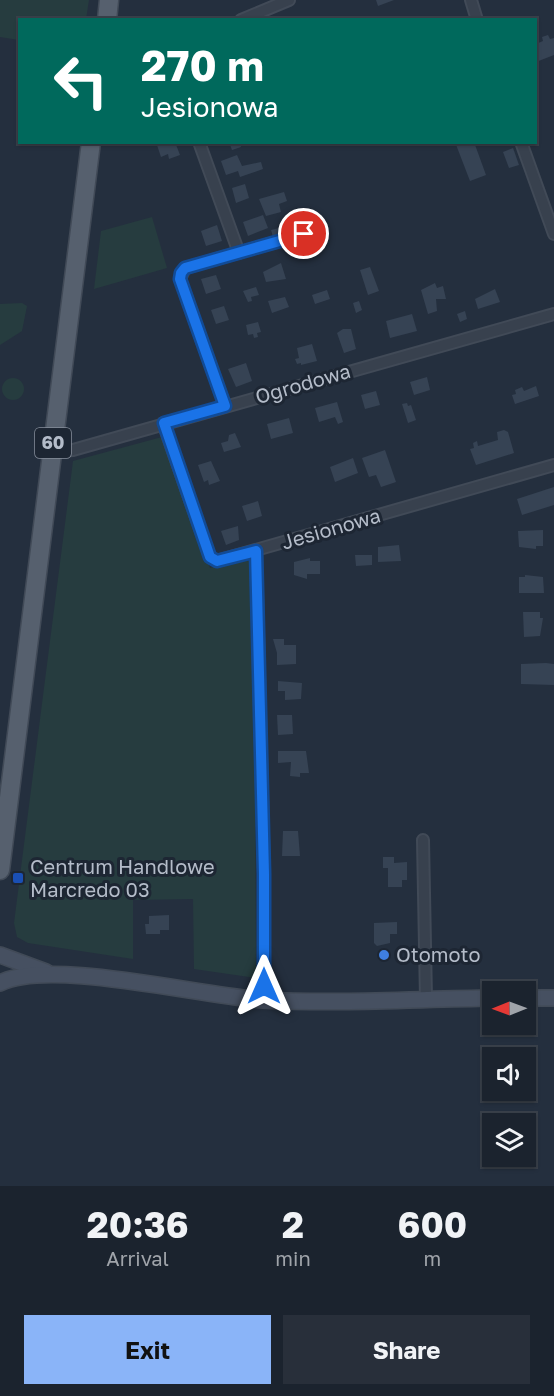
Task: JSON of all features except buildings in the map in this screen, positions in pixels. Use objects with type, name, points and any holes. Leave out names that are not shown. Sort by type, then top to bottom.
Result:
[{"type":"main road","points":[[107,18],[109,0]]},
{"type":"main road","name":"60","points":[[0,870],[91,144]]},
{"type":"main road","points":[[0,955],[52,974],[264,1000],[482,998]]},
{"type":"main road","points":[[0,971],[16,978]]},
{"type":"main road","points":[[0,983],[16,978],[52,974]]},
{"type":"main road","points":[[536,998],[554,998]]},
{"type":"street","points":[[246,18],[290,0]]},
{"type":"street","points":[[471,0],[476,18]]},
{"type":"street","points":[[200,144],[239,253]]},
{"type":"street","points":[[522,144],[554,234]]},
{"type":"street","points":[[225,406],[180,279],[181,273],[185,268],[304,234]]},
{"type":"street","name":"Ogrodowa","points":[[52,452],[73,450],[554,314]]},
{"type":"street","name":"Jesionowa","points":[[164,423],[210,557],[217,561],[554,465]]},
{"type":"street","points":[[256,551],[264,874],[264,1000]]},
{"type":"street","points":[[423,840],[426,999]]},
{"type":"green space","points":[[0,0],[89,0],[86,18],[18,18],[18,40],[0,37]]},
{"type":"green space","points":[[152,217],[167,268],[94,289],[101,231]]},
{"type":"green space","points":[[22,303],[27,306],[22,331],[0,345],[0,304]]},
{"type":"green space","points":[[13,378],[21,381],[24,389],[21,397],[13,400],[5,397],[2,389],[5,381]]},
{"type":"green space","points":[[162,437],[210,568],[254,556],[256,978],[194,969],[193,899],[133,900],[133,959],[28,943],[17,937],[14,923],[73,461]]},
{"type":"place","name":"Centrum Handlowe Marcredo 03","points":[[18,878]]},
{"type":"place","name":"Otomoto","points":[[384,955]]},
{"type":"route","points":[[264,986],[264,874],[256,551],[217,561],[210,557],[164,423],[225,406],[180,279],[181,273],[185,268],[304,234]]}]
